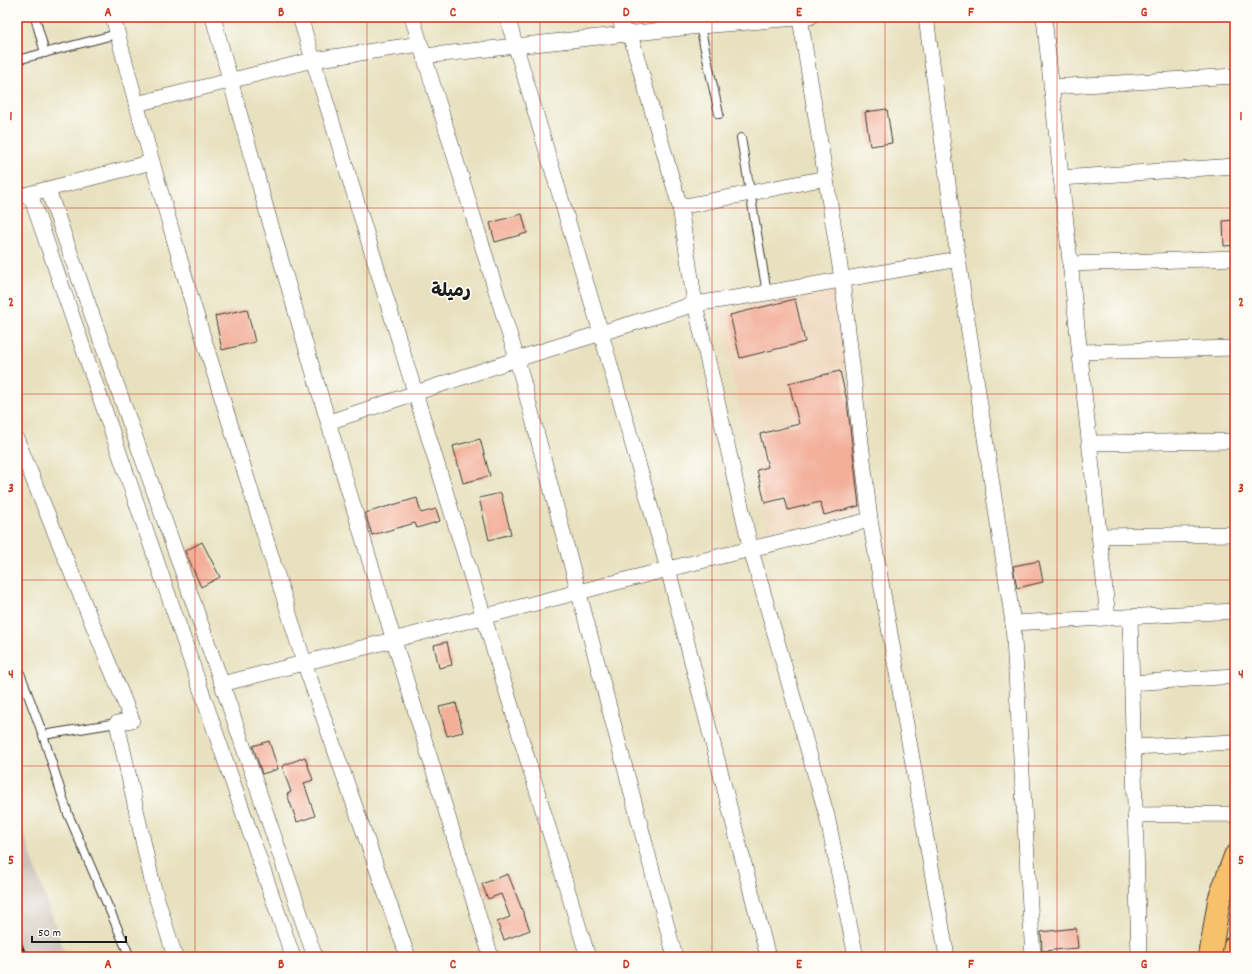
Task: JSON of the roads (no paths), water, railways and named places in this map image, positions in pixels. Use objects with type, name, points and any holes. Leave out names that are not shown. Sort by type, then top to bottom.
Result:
[{"type":"main road","points":[[1210,957],[1219,900],[1235,856]]},
{"type":"street","points":[[113,17],[152,162],[191,298],[304,662],[408,957]]},
{"type":"street","points":[[213,17],[329,422],[491,957]]},
{"type":"street","points":[[300,17],[588,957]]},
{"type":"street","points":[[412,17],[517,359],[675,957]]},
{"type":"street","points":[[507,17],[601,333],[668,569],[768,957]]},
{"type":"street","points":[[620,17],[627,35],[680,207],[695,304],[751,550],[827,816],[856,957]]},
{"type":"street","points":[[136,104],[313,60],[422,50],[515,45],[627,35],[693,23],[806,17],[826,178],[842,279],[870,520],[947,957]]},
{"type":"street","points":[[926,17],[958,259],[1013,623],[1033,957]]},
{"type":"street","points":[[1044,17],[1108,618]]},
{"type":"street","points":[[1051,87],[1235,76]]},
{"type":"street","points":[[152,162],[48,190],[21,194],[293,957]]},
{"type":"street","points":[[1061,178],[1235,166]]},
{"type":"street","points":[[680,207],[826,178]]},
{"type":"street","points":[[48,190],[222,684],[315,957]]},
{"type":"street","points":[[1070,264],[1235,258]]},
{"type":"street","points":[[329,422],[517,359],[695,304],[767,293],[958,259]]},
{"type":"street","points":[[1080,352],[1235,348]]},
{"type":"street","points":[[17,440],[132,720],[117,723],[153,886],[175,957]]},
{"type":"street","points":[[1089,443],[1235,441]]},
{"type":"street","points":[[222,684],[668,569],[870,520]]},
{"type":"street","points":[[1099,536],[1235,534]]},
{"type":"street","points":[[1013,623],[1235,611]]},
{"type":"street","points":[[1130,617],[1139,957]]},
{"type":"street","points":[[1131,683],[1235,676]]},
{"type":"street","points":[[1133,747],[1235,742]]},
{"type":"street","points":[[1135,815],[1231,814],[1235,816]]},
{"type":"lane","points":[[35,17],[45,53]]},
{"type":"lane","points":[[693,23],[720,114]]},
{"type":"lane","points":[[17,60],[117,34]]},
{"type":"lane","points":[[741,138],[767,293]]},
{"type":"lane","points":[[17,665],[43,735],[68,814],[130,957]]},
{"type":"lane","points":[[43,735],[117,723]]},
{"type":"railway","points":[[17,935],[25,957]]},
{"type":"district","name":"رميلة","points":[[451,292]]}]
